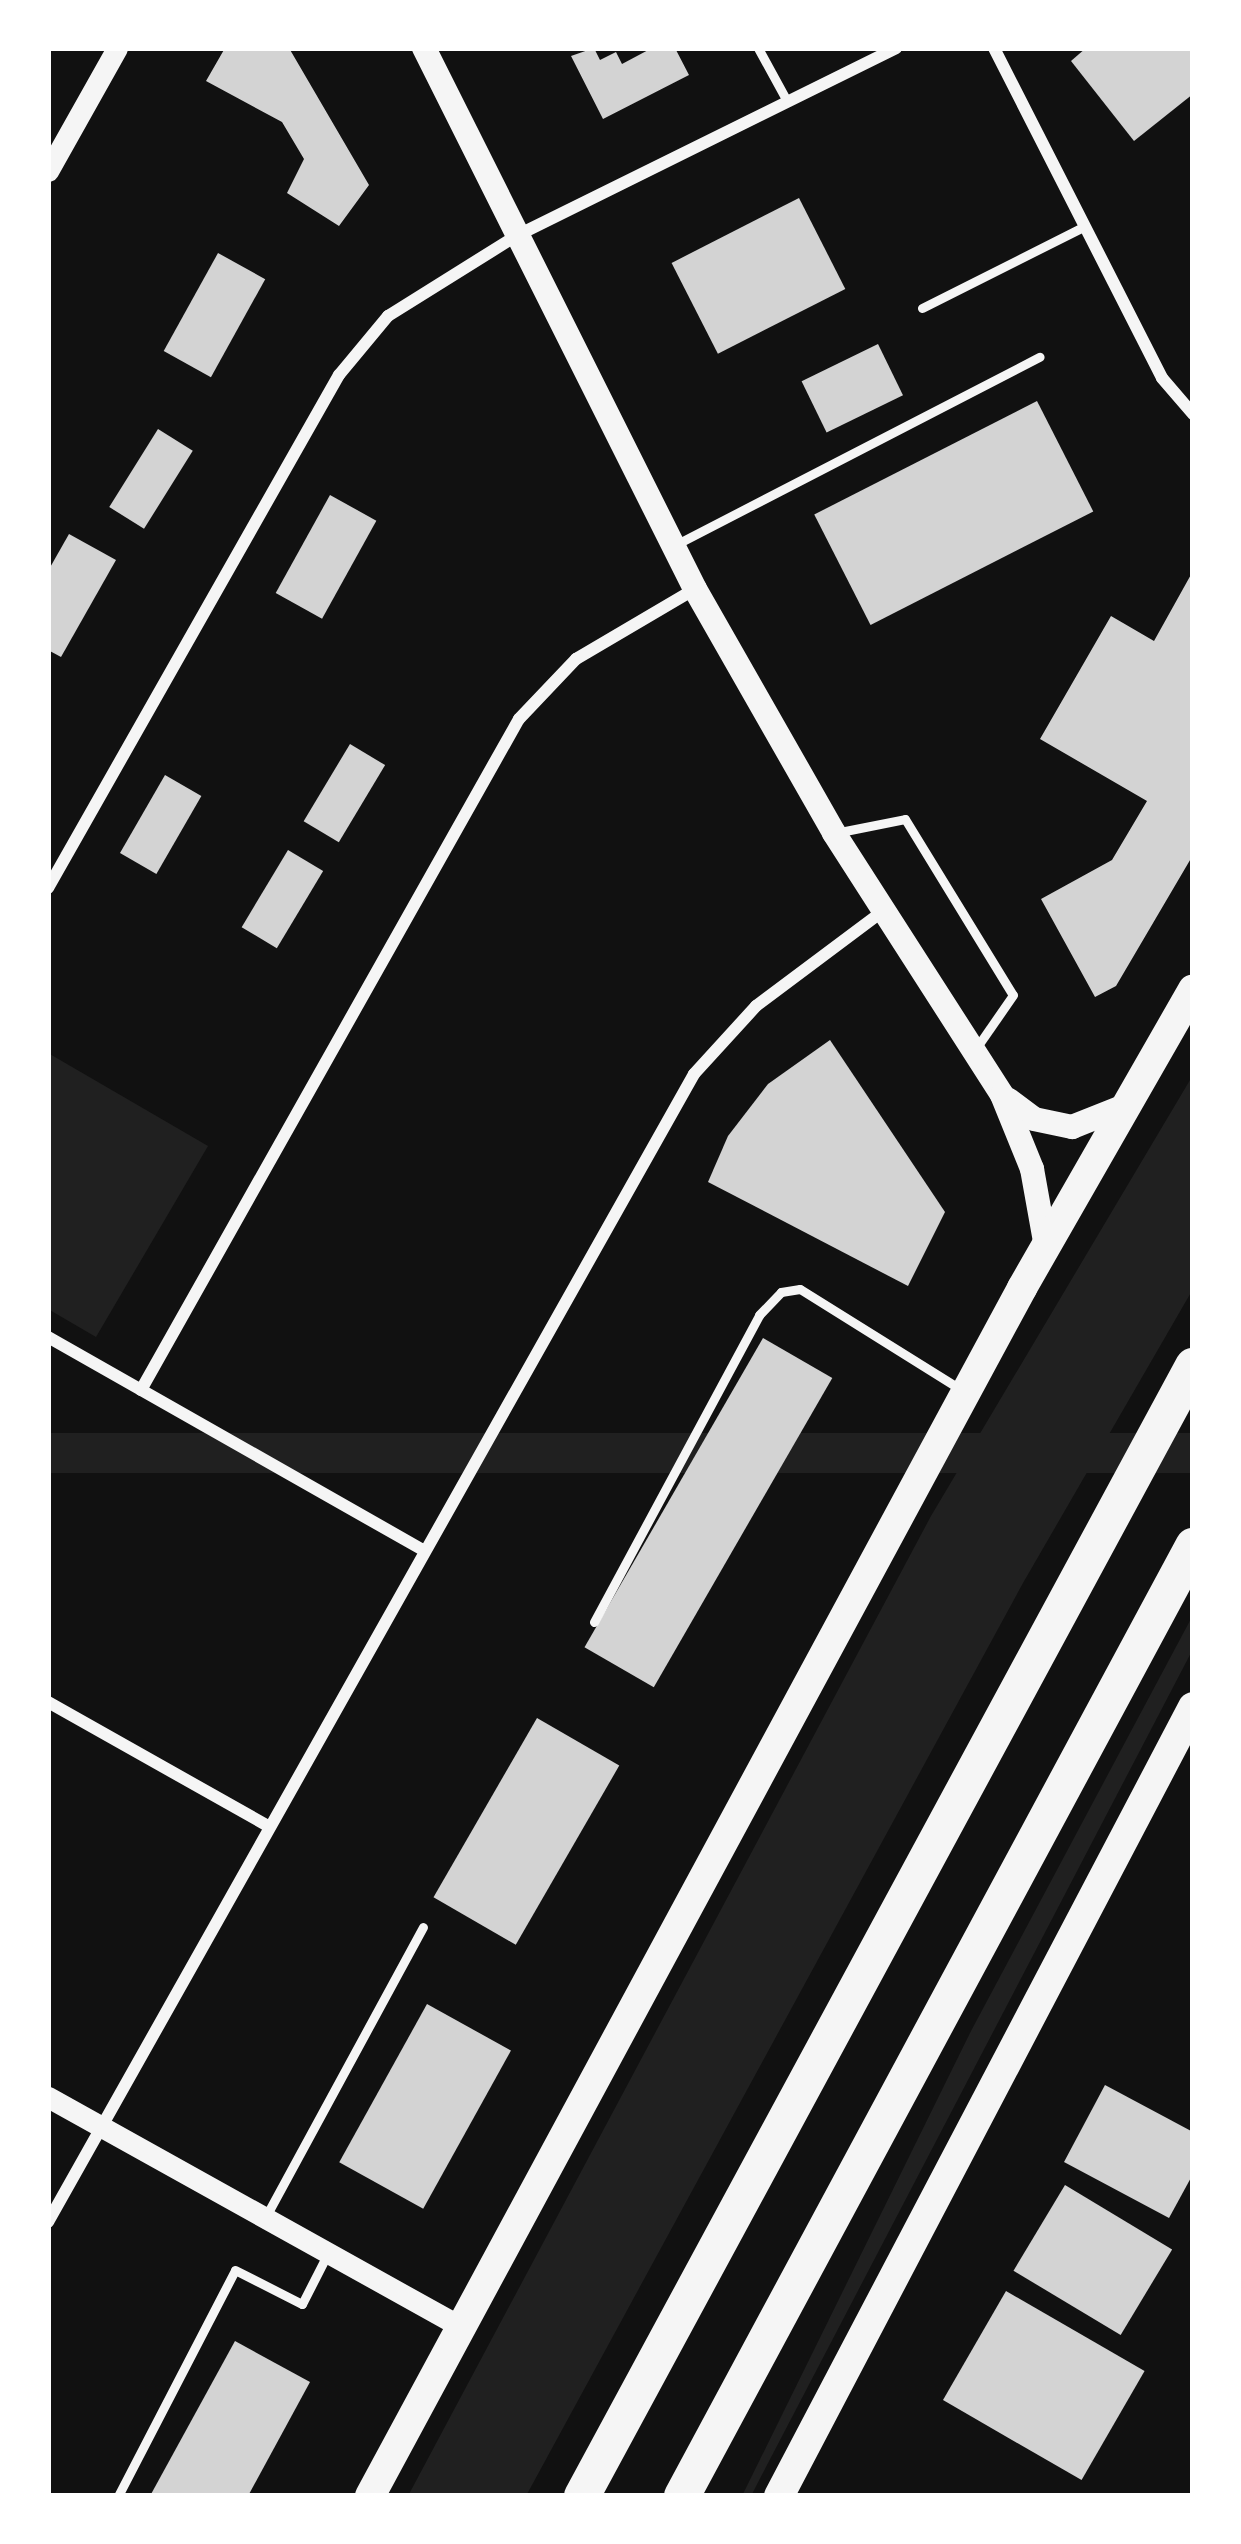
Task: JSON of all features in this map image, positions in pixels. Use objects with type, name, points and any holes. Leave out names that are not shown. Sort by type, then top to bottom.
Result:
[{"type":"highway","points":[[582,2496],[1193,1366]]},
{"type":"highway","points":[[682,2496],[1193,1546]]},
{"type":"main road","points":[[424,48],[695,589],[834,833],[1002,1095],[1032,1169],[1046,1247]]},
{"type":"main road","points":[[370,2496],[966,1393],[1193,989]]},
{"type":"main road","points":[[1002,1095],[1052,1125],[1092,1124],[1127,1105]]},
{"type":"main road","points":[[779,2496],[1193,1707]]},
{"type":"street","points":[[48,171],[117,48]]},
{"type":"street","points":[[48,888],[339,375],[416,294],[516,236],[896,48]]},
{"type":"street","points":[[994,48],[1162,378],[1193,414]]},
{"type":"street","points":[[141,1390],[519,719],[576,659],[695,589]]},
{"type":"street","points":[[48,2222],[421,1549],[694,1074],[756,1006],[883,911]]},
{"type":"street","points":[[48,1337],[421,1549]]},
{"type":"street","points":[[48,1702],[268,1826]]},
{"type":"street","points":[[48,2097],[461,2327]]},
{"type":"lane","points":[[758,48],[787,101]]},
{"type":"lane","points":[[922,308],[1083,227]]},
{"type":"lane","points":[[673,546],[1040,357]]},
{"type":"lane","points":[[834,833],[905,818],[1013,995],[974,1052]]},
{"type":"lane","points":[[594,1622],[760,1315],[781,1292],[800,1289],[966,1393]]},
{"type":"lane","points":[[265,2218],[423,1927]]},
{"type":"lane","points":[[118,2496],[235,2270],[302,2304],[328,2254]]},
{"type":"shaded area","points":[[48,1053],[208,1146],[96,1337],[48,1309]]},
{"type":"shaded area","points":[[1193,1075],[1193,1289],[1023,1583],[526,2496],[408,2496],[931,1516]]},
{"type":"shaded area","points":[[48,1433],[1193,1433],[1193,1473],[48,1473]]},
{"type":"shaded area","points":[[1193,1615],[1193,1649],[751,2496],[742,2496],[971,2031]]},
{"type":"building","points":[[225,48],[289,48],[369,185],[339,226],[287,193],[304,159],[282,122],[206,81]]},
{"type":"building","points":[[594,48],[600,60],[616,52],[622,64],[652,48],[675,48],[689,75],[603,119],[571,56]]},
{"type":"building","points":[[1086,48],[1193,48],[1193,94],[1134,141],[1071,61]]},
{"type":"building","points":[[799,198],[845,289],[718,354],[672,263]]},
{"type":"building","points":[[218,253],[265,279],[211,377],[164,351]]},
{"type":"building","points":[[878,344],[903,395],[827,432],[802,381]]},
{"type":"building","points":[[1037,401],[1093,511],[871,625],[814,514]]},
{"type":"building","points":[[158,429],[193,451],[144,529],[109,507]]},
{"type":"building","points":[[330,495],[376,521],[322,619],[276,593]]},
{"type":"building","points":[[69,534],[116,560],[61,657],[48,650],[48,571]]},
{"type":"building","points":[[1193,571],[1193,855],[1116,986],[1095,997],[1041,899],[1112,860],[1147,801],[1040,739],[1111,616],[1154,641]]},
{"type":"building","points":[[350,744],[385,765],[339,842],[304,821]]},
{"type":"building","points":[[165,775],[201,796],[156,874],[120,853]]},
{"type":"building","points":[[288,850],[323,871],[277,948],[242,927]]},
{"type":"building","points":[[830,1040],[945,1212],[908,1286],[708,1182],[728,1136],[768,1084]]},
{"type":"building","points":[[763,1338],[832,1378],[654,1687],[584,1647]]},
{"type":"building","points":[[537,1718],[619,1766],[516,1945],[433,1897]]},
{"type":"building","points":[[427,2004],[511,2051],[423,2209],[339,2162]]},
{"type":"building","points":[[1105,2085],[1193,2132],[1193,2174],[1169,2218],[1064,2162]]},
{"type":"building","points":[[1065,2185],[1172,2249],[1121,2335],[1013,2271]]},
{"type":"building","points":[[1006,2291],[1145,2371],[1082,2480],[943,2400]]},
{"type":"building","points":[[235,2341],[310,2382],[248,2496],[150,2496]]}]
